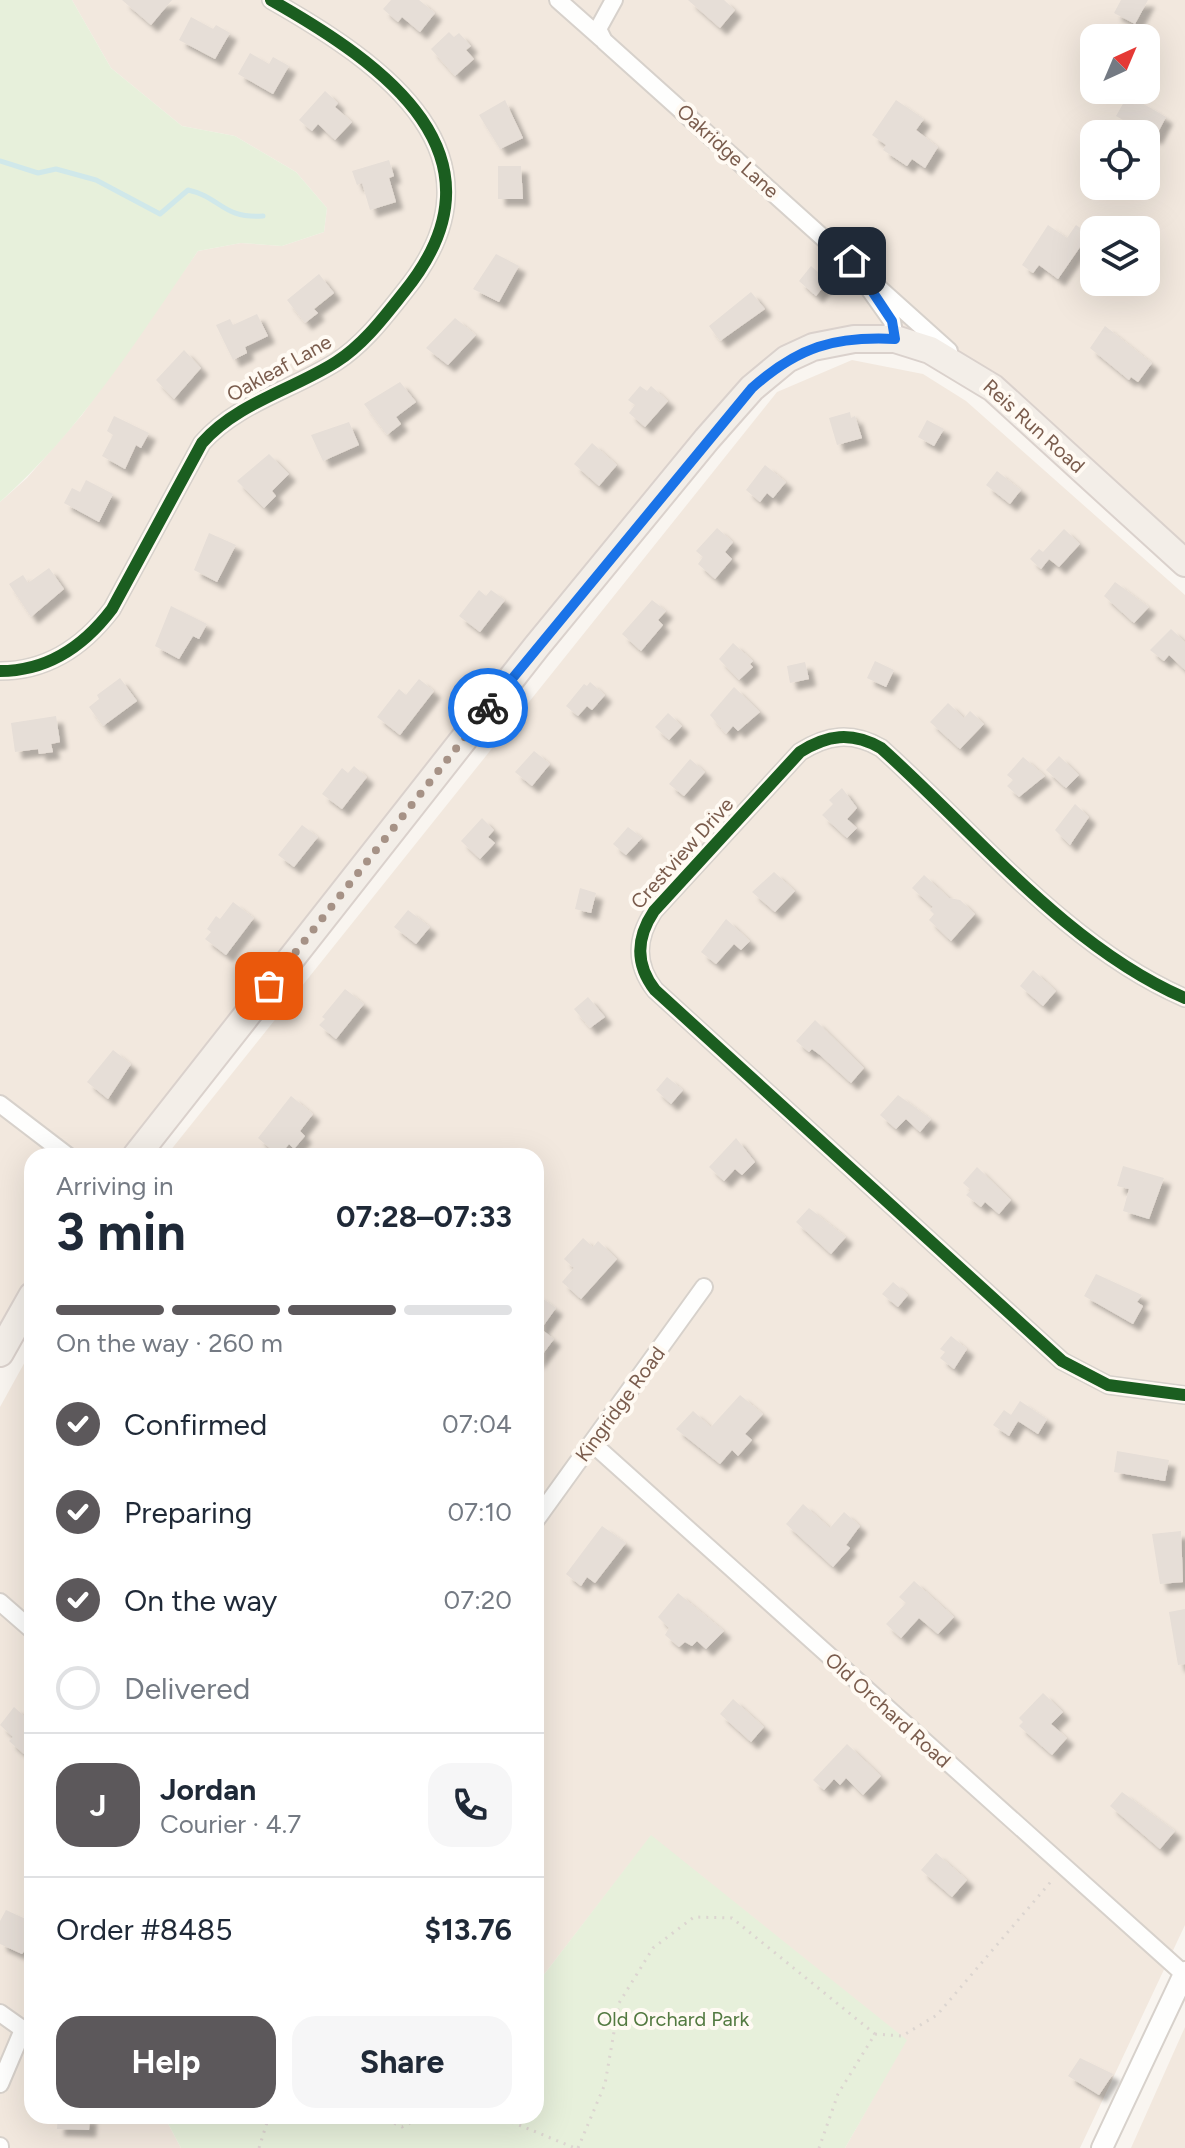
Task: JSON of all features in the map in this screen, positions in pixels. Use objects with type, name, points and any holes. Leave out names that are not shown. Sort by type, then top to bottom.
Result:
[{"type":"main road","name":"Reis Run Road","points":[[142,1148],[537,646],[752,388],[787,359],[813,347],[854,339],[895,339],[930,350],[970,371],[1185,563]]},
{"type":"main road","points":[[0,1353],[24,1310]]},
{"type":"street","name":"Oakleaf Lane","points":[[0,671],[18,671],[63,656],[96,630],[112,609],[187,465],[216,426],[337,362],[355,348],[414,280],[440,238],[448,194],[439,150],[426,125],[407,101],[361,56],[331,34],[271,0]]},
{"type":"street","name":"Oakridge Lane","points":[[558,0],[852,261],[970,371]]},
{"type":"street","points":[[604,41],[598,29],[614,0]]},
{"type":"street","name":"Oakridge Lane","points":[[852,261],[892,321],[895,339]]},
{"type":"street","name":"Crestview Drive","points":[[1185,998],[1143,979],[1094,946],[881,748],[868,741],[842,736],[818,741],[800,752],[654,911],[644,926],[639,944],[645,976],[662,996],[1062,1361],[1108,1385],[1185,1395]]},
{"type":"street","points":[[0,1104],[58,1148]]},
{"type":"street","name":"Kingridge Road","points":[[544,1509],[704,1287]]},
{"type":"street","name":"Old Orchard Road","points":[[593,1444],[1063,1868],[1184,1973]]},
{"type":"street","points":[[0,1602],[24,1623]]},
{"type":"street","points":[[1102,2148],[1184,1973]]},
{"type":"street","points":[[0,2013],[24,2032]]},
{"type":"street","points":[[0,2084],[24,2040]]},
{"type":"path","points":[[517,2124],[576,2148],[605,2084],[619,2003],[653,1948],[694,1917],[732,1918],[875,2034],[902,2036],[937,2015],[1063,1868]]},
{"type":"path","points":[[819,2148],[838,2094],[875,2034]]},
{"type":"path","points":[[259,2148],[266,2124]]},
{"type":"shaded area","points":[[72,0],[1185,0],[1185,548],[967,356],[909,330],[751,374],[662,472],[124,1148],[24,1148],[24,1286],[0,1330],[0,502],[27,478],[82,415],[198,251],[241,243],[282,246],[324,232],[327,208],[296,172],[235,136],[182,126],[111,68]]},
{"type":"shaded area","points":[[852,360],[923,374],[966,401],[1185,595],[1185,1925],[1080,2148],[845,2148],[906,2040],[651,1836],[544,1975],[544,1148],[172,1148],[777,392]]},
{"type":"shaded area","points":[[24,1364],[24,2124],[168,2124],[181,2148],[0,2148],[0,1407]]},
{"type":"shaded area","points":[[1185,2027],[1185,2148],[1131,2148]]},
{"type":"green space","points":[[0,0],[72,0],[111,68],[182,126],[235,136],[296,172],[327,208],[324,232],[282,246],[241,243],[198,251],[82,415],[0,502]]},
{"type":"green space","name":"Old Orchard Park","points":[[651,1835],[907,2040],[845,2148],[181,2148],[168,2124],[544,2124],[544,1975]]},
{"type":"building","points":[[122,0],[172,0],[151,25]]},
{"type":"building","points":[[391,0],[419,0],[435,13],[420,32],[402,17],[398,22],[383,9]]},
{"type":"building","points":[[688,0],[724,0],[735,10],[720,28]]},
{"type":"building","points":[[1121,0],[1148,0],[1135,24],[1114,13]]},
{"type":"building","points":[[191,17],[213,29],[216,25],[230,33],[215,59],[179,40]]},
{"type":"building","points":[[449,32],[454,37],[459,33],[471,46],[466,50],[474,59],[455,76],[431,49]]},
{"type":"building","points":[[250,53],[269,64],[273,57],[289,66],[273,94],[238,74]]},
{"type":"building","points":[[325,91],[338,103],[335,107],[352,122],[335,140],[318,124],[312,131],[299,120]]},
{"type":"building","points":[[505,100],[523,138],[500,149],[479,115]]},
{"type":"building","points":[[896,100],[924,119],[916,130],[938,147],[925,168],[912,159],[907,166],[883,150],[886,145],[872,135]]},
{"type":"building","points":[[1123,104],[1144,104],[1166,117],[1160,128],[1160,120],[1123,120],[1116,116]]},
{"type":"building","points":[[389,160],[394,176],[389,178],[396,202],[370,210],[362,183],[357,185],[352,171]]},
{"type":"building","points":[[498,166],[521,166],[523,199],[498,199]]},
{"type":"building","points":[[1048,225],[1067,238],[1076,225],[1080,228],[1080,247],[1058,279],[1039,265],[1033,273],[1022,265]]},
{"type":"building","points":[[496,254],[519,266],[499,302],[473,289]]},
{"type":"building","points":[[811,266],[828,281],[816,296],[799,281]]},
{"type":"building","points":[[319,274],[334,293],[314,309],[318,313],[305,323],[287,300]]},
{"type":"building","points":[[751,292],[765,309],[720,341],[709,326]]},
{"type":"building","points":[[257,314],[268,336],[245,347],[247,353],[233,360],[216,325],[230,319],[233,325]]},
{"type":"building","points":[[455,318],[476,335],[448,365],[426,348]]},
{"type":"building","points":[[1105,326],[1152,363],[1138,382],[1131,377],[1129,380],[1090,348]]},
{"type":"building","points":[[184,350],[201,368],[174,399],[156,380]]},
{"type":"building","points":[[400,382],[416,402],[396,417],[401,424],[387,435],[364,404]]},
{"type":"building","points":[[640,386],[647,391],[651,386],[668,401],[645,427],[629,413],[635,405],[628,400]]},
{"type":"building","points":[[850,412],[851,418],[855,416],[862,438],[837,445],[829,418]]},
{"type":"building","points":[[114,416],[149,433],[141,448],[136,445],[125,469],[102,456],[113,435],[107,431]]},
{"type":"building","points":[[927,420],[944,429],[934,446],[918,437]]},
{"type":"building","points":[[349,422],[359,445],[323,461],[311,435]]},
{"type":"building","points":[[592,443],[617,465],[599,486],[574,464]]},
{"type":"building","points":[[269,454],[289,474],[272,491],[276,496],[264,508],[237,481]]},
{"type":"building","points":[[765,465],[786,482],[773,498],[767,493],[760,502],[746,490]]},
{"type":"building","points":[[997,471],[1021,490],[1010,504],[986,485]]},
{"type":"building","points":[[86,480],[113,494],[99,522],[64,503],[72,488],[80,492]]},
{"type":"building","points":[[717,528],[733,542],[725,552],[732,559],[715,579],[698,564],[703,557],[696,551]]},
{"type":"building","points":[[1064,529],[1080,544],[1059,567],[1049,559],[1041,569],[1030,559],[1039,549],[1043,552]]},
{"type":"building","points":[[209,533],[236,545],[217,582],[194,570]]},
{"type":"building","points":[[49,568],[64,589],[31,617],[9,584],[23,575],[28,583]]},
{"type":"building","points":[[1115,582],[1149,607],[1134,623],[1104,596]]},
{"type":"building","points":[[479,590],[486,596],[491,590],[505,600],[480,632],[459,616]]},
{"type":"building","points":[[652,600],[666,611],[658,620],[663,625],[641,651],[622,634]]},
{"type":"building","points":[[171,606],[207,624],[199,639],[193,636],[179,659],[155,646]]},
{"type":"building","points":[[1171,629],[1185,642],[1185,670],[1169,655],[1164,661],[1150,650]]},
{"type":"building","points":[[733,643],[753,661],[750,664],[753,667],[739,680],[719,659]]},
{"type":"building","points":[[875,661],[894,670],[886,687],[867,678]]},
{"type":"building","points":[[805,662],[809,679],[790,683],[787,666]]},
{"type":"building","points":[[120,678],[137,701],[103,726],[89,707],[99,699],[97,695]]},
{"type":"building","points":[[419,679],[434,691],[400,735],[377,717],[399,689],[406,695]]},
{"type":"building","points":[[590,682],[605,695],[592,710],[587,706],[578,716],[566,706],[584,684],[587,686]]},
{"type":"building","points":[[734,687],[760,712],[738,731],[733,726],[726,734],[710,715]]},
{"type":"building","points":[[948,703],[964,718],[970,711],[984,724],[960,749],[930,722]]},
{"type":"building","points":[[668,713],[682,726],[669,740],[655,727]]},
{"type":"building","points":[[56,716],[60,742],[51,744],[53,752],[39,754],[38,749],[15,752],[11,723]]},
{"type":"building","points":[[534,751],[550,764],[532,786],[515,772]]},
{"type":"building","points":[[1059,756],[1079,775],[1066,788],[1046,770]]},
{"type":"building","points":[[1023,757],[1045,776],[1019,797],[1007,786],[1013,780],[1007,775]]},
{"type":"building","points":[[690,759],[705,772],[684,796],[669,784]]},
{"type":"building","points":[[354,766],[367,777],[342,809],[322,794],[342,768],[348,773]]},
{"type":"building","points":[[842,788],[857,808],[847,819],[857,828],[847,838],[822,815],[833,804],[829,800]]},
{"type":"building","points":[[1075,804],[1089,817],[1070,845],[1055,830]]},
{"type":"building","points":[[482,818],[494,830],[488,837],[495,843],[480,859],[461,841]]},
{"type":"building","points":[[302,825],[318,837],[294,867],[278,855]]},
{"type":"building","points":[[628,827],[642,838],[626,855],[613,844]]},
{"type":"building","points":[[774,872],[795,891],[775,912],[752,892]]},
{"type":"building","points":[[924,875],[949,898],[960,900],[975,914],[951,941],[929,920],[934,914],[930,910],[933,907],[912,888]]},
{"type":"building","points":[[580,888],[596,893],[591,913],[575,909]]},
{"type":"building","points":[[233,902],[254,918],[226,955],[205,939],[211,932],[207,929],[216,916],[220,919]]},
{"type":"building","points":[[408,910],[430,927],[416,944],[394,927]]},
{"type":"building","points":[[726,919],[750,941],[741,950],[734,944],[716,964],[701,952]]},
{"type":"building","points":[[1033,970],[1056,991],[1043,1006],[1020,986]]},
{"type":"building","points":[[345,989],[364,1004],[336,1039],[319,1025]]},
{"type":"building","points":[[588,997],[605,1017],[590,1028],[574,1009]]},
{"type":"building","points":[[815,1020],[864,1068],[851,1083],[820,1055],[812,1049],[809,1052],[796,1041]]},
{"type":"building","points":[[113,1050],[131,1064],[108,1099],[87,1082]]},
{"type":"building","points":[[667,1077],[683,1090],[671,1104],[656,1090]]},
{"type":"building","points":[[898,1095],[931,1119],[920,1132],[906,1119],[896,1129],[880,1115]]},
{"type":"building","points":[[291,1096],[313,1114],[300,1131],[305,1136],[295,1148],[289,1144],[286,1148],[270,1148],[258,1138]]},
{"type":"building","points":[[736,1138],[755,1162],[742,1175],[735,1169],[724,1181],[709,1167]]},
{"type":"building","points":[[1123,1166],[1164,1178],[1149,1219],[1123,1211],[1129,1189],[1117,1186]]},
{"type":"building","points":[[977,1167],[1011,1200],[999,1214],[985,1202],[981,1207],[966,1195],[971,1190],[963,1183]]},
{"type":"building","points":[[809,1208],[846,1237],[831,1254],[796,1222]]},
{"type":"building","points":[[583,1238],[593,1247],[598,1241],[617,1259],[581,1299],[562,1282],[574,1268],[564,1259]]},
{"type":"building","points":[[1096,1274],[1142,1295],[1137,1302],[1143,1306],[1133,1324],[1084,1296]]},
{"type":"building","points":[[893,1282],[908,1295],[898,1307],[882,1294]]},
{"type":"building","points":[[544,1300],[556,1308],[544,1325]]},
{"type":"building","points":[[544,1331],[554,1339],[544,1352]]},
{"type":"building","points":[[951,1336],[967,1349],[954,1369],[940,1358],[945,1352],[940,1349]]},
{"type":"building","points":[[740,1395],[763,1414],[745,1434],[752,1440],[738,1456],[732,1450],[720,1464],[676,1429],[693,1411],[711,1427]]},
{"type":"building","points":[[1020,1401],[1047,1419],[1038,1434],[1018,1421],[1009,1436],[993,1425],[1004,1410],[1011,1415]]},
{"type":"building","points":[[1117,1451],[1169,1460],[1165,1481],[1114,1472]]},
{"type":"building","points":[[803,1504],[830,1528],[844,1512],[860,1526],[846,1545],[850,1548],[833,1567],[786,1524]]},
{"type":"building","points":[[602,1526],[626,1543],[595,1583],[587,1577],[581,1586],[566,1574]]},
{"type":"building","points":[[1181,1531],[1183,1582],[1160,1584],[1152,1534]]},
{"type":"building","points":[[914,1581],[954,1617],[938,1634],[919,1618],[901,1638],[886,1624],[906,1603],[899,1597]]},
{"type":"building","points":[[678,1593],[724,1631],[706,1649],[697,1641],[692,1646],[685,1642],[679,1647],[665,1635],[669,1628],[658,1617]]},
{"type":"building","points":[[1185,1609],[1185,1664],[1178,1665],[1169,1612]]},
{"type":"building","points":[[1043,1693],[1063,1712],[1051,1724],[1067,1738],[1052,1755],[1019,1726],[1023,1722],[1019,1718]]},
{"type":"building","points":[[733,1699],[764,1727],[751,1742],[720,1714]]},
{"type":"building","points":[[14,1707],[24,1716],[24,1754],[9,1741],[13,1737],[0,1725]]},
{"type":"building","points":[[847,1744],[881,1776],[863,1795],[846,1778],[840,1785],[834,1779],[824,1790],[813,1780]]},
{"type":"building","points":[[1122,1792],[1175,1831],[1160,1849],[1110,1806]]},
{"type":"building","points":[[936,1853],[967,1880],[952,1897],[921,1870]]},
{"type":"building","points":[[6,1910],[24,1918],[22,1954],[0,1944],[0,1921]]},
{"type":"building","points":[[1080,2058],[1113,2074],[1099,2095],[1068,2076]]},
{"type":"building","points":[[57,2124],[89,2124],[89,2130],[57,2129]]},
{"type":"waterway","points":[[0,161],[38,173],[56,169],[96,180],[160,214],[188,190],[208,197],[230,211],[263,216]]},
{"type":"cycle path","points":[[0,671],[34,667],[49,661],[64,654],[89,634],[112,609],[202,443],[248,407],[319,372],[356,347],[404,292],[435,243],[446,198],[440,157],[422,119],[392,85],[355,54],[271,0]]},
{"type":"cycle path","points":[[1185,998],[1142,976],[1062,919],[881,748],[849,737],[820,742],[800,752],[654,911],[644,931],[640,951],[644,970],[655,990],[1062,1361],[1108,1385],[1185,1395]]},
{"type":"way so far","points":[[269,986],[488,708]]},
{"type":"route","points":[[488,708],[752,388],[787,359],[813,347],[854,339],[895,339],[892,321],[852,261]]}]
